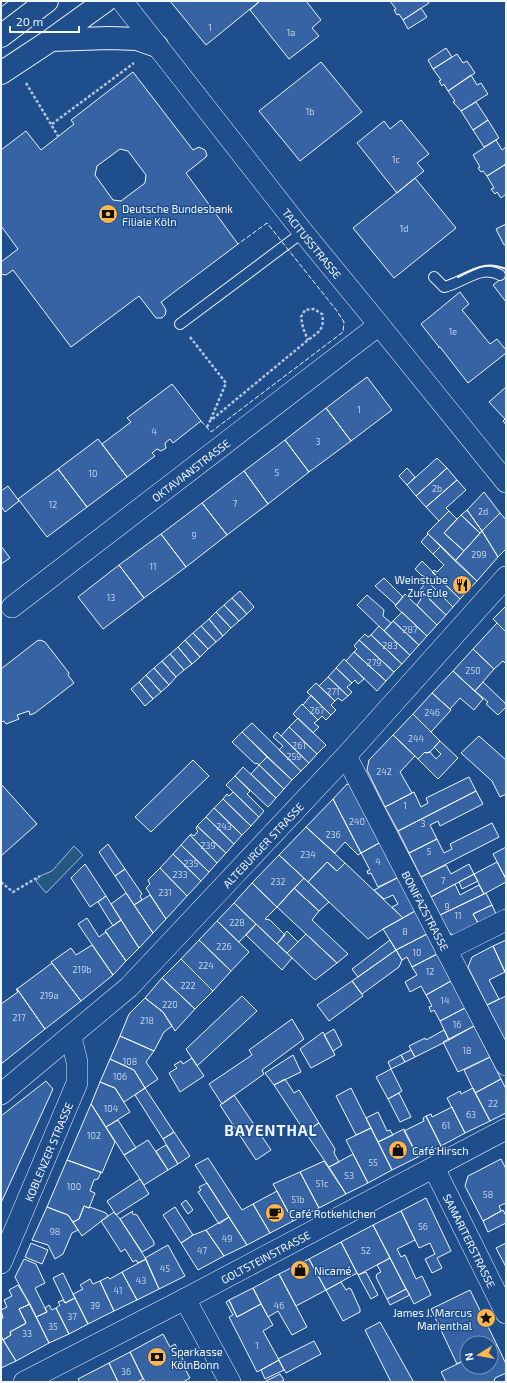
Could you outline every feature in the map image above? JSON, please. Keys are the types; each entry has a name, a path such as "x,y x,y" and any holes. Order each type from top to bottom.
{"main road":[{"path":"1,36 47,1"},
{"path":"8,69 105,1"},
{"path":"51,40 136,38 157,46"}],"street":[{"name":"TACITUSSTRASSE","path":"122,1 303,232 504,476"},
{"name":"OKTAVIANSTRASSE","path":"9,609 379,325"},
{"name":"ALTEBURGER STRASSE","path":"1,1094 129,987 346,756 506,577"},
{"name":"BONIFAZSTRASSE","path":"346,756 506,1065"},
{"path":"446,950 506,920"},
{"name":"KOBLENZER STRASSE","path":"1,1263 77,1083 77,1062 70,1037"},
{"name":"GOLTSTEINSTRASSE","path":"24,1382 185,1299 506,1129"},
{"name":"SAMARITERSTRASSE","path":"434,1168 506,1313"},
{"path":"185,1299 230,1382"}],"lane":[{"path":"180,324 303,232"},
{"path":"434,277 444,287 452,286 480,272 491,272 500,275"}],"path":[{"path":"52,124 157,46"},
{"path":"8,69 52,124 58,136"},
{"path":"210,421 308,340 320,330 324,322 322,314 314,309 305,310 301,317 303,328 308,340"},
{"path":"180,324 226,383 207,428"},
{"path":"1,882 13,892 40,876"}],"shaded area":[{"path":"74,846 83,855 46,893 36,881 40,876 52,871"}],"building":[{"path":"170,1 260,1 206,45"},
{"path":"260,1 306,1 321,20 312,28 319,36 289,59 250,10"},
{"path":"390,1 428,1 429,3 403,20 399,14 397,15 394,10 396,9"},
{"path":"421,8 427,17 408,29 403,20"},
{"path":"446,48 452,57 433,69 428,60"},
{"path":"457,54 463,63 467,61 475,73 448,91 444,84 442,86 439,81 441,80 433,69"},
{"path":"321,62 362,112 300,161 259,111"},
{"name":"Deutsche Bundesbank Filiale Köln","path":"133,72 193,150 199,147 205,150 207,155 206,157 186,173 238,244 161,302 166,311 162,318 156,318 139,296 71,347 13,270 6,275 1,274 1,262 18,249 1,226 1,150 26,131 41,150 74,124 71,120","holes":["120,149 128,151 146,175 145,183 121,201 113,200 95,175 97,166"]},
{"path":"471,75 477,85 481,83 488,94 461,111 453,102 455,101 448,91"},
{"path":"476,102 488,120 473,130 461,111"},
{"path":"401,120 429,154 417,163 424,171 397,193 357,143 384,121 390,129"},
{"path":"488,120 499,138 484,147 473,130"},
{"path":"496,140 502,150 506,147 506,164 487,176 478,168 480,167 473,155"},
{"path":"506,164 506,194 501,198 497,192 495,194 491,189 494,188 487,176"},
{"path":"415,178 456,228 394,278 353,228"},
{"path":"506,224 506,244 504,245 496,229"},
{"path":"506,275 506,302 493,285"},
{"path":"460,292 469,304 462,310 490,344 497,339 506,350 506,353 468,383 421,324"},
{"path":"367,377 392,410 351,441 326,408"},
{"path":"172,384 201,421 173,443 170,439 165,443 166,448 161,451 157,449 152,453 155,456 127,477 102,444 131,422 127,418"},
{"path":"506,387 506,425 503,421 505,419 489,402"},
{"path":"326,408 351,441 309,472 285,440"},
{"path":"98,439 127,477 87,507 58,469"},
{"path":"285,440 309,472 268,504 244,471"},
{"path":"437,458 447,468 416,496 407,485"},
{"path":"407,468 415,477 407,485 399,476"},
{"path":"447,468 457,480 426,507 416,496"},
{"path":"58,469 87,507 47,537 18,499"},
{"path":"244,471 268,504 227,535 202,503"},
{"path":"457,480 466,490 446,508 449,511 439,521 426,507"},
{"path":"8,486 19,501 5,512 1,506 1,491"},
{"path":"484,492 500,513 482,531 467,510"},
{"path":"202,503 227,535 186,567 161,534"},
{"path":"467,510 482,531 480,533 461,515"},
{"path":"449,511 457,519 444,533 464,551 455,561 427,533"},
{"path":"500,513 506,520 506,549 498,557 482,531"},
{"path":"461,515 480,533 464,551 444,533"},
{"path":"482,531 498,557 477,581 455,561"},
{"path":"161,534 186,567 144,598 119,565"},
{"path":"428,534 441,546 433,554 421,542"},
{"path":"1,546 10,558 1,564"},
{"path":"441,546 477,581 460,599 432,572 434,570 437,572 444,565 433,554"},
{"path":"422,561 460,599 453,607 427,581 429,579 421,575 415,569"},
{"path":"119,565 144,598 103,629 78,597"},
{"path":"384,578 403,597 396,605 375,586"},
{"path":"427,581 453,607 446,615 420,590"},
{"path":"240,591 254,607 247,614 232,598"},
{"path":"405,594 437,625 427,636 395,606"},
{"path":"424,594 446,615 437,625 417,605"},
{"path":"367,595 384,610 383,616 391,623 384,631 357,605"},
{"path":"232,598 247,614 239,621 224,605"},
{"path":"224,605 239,621 231,628 216,612"},
{"path":"506,606 506,632 493,619"},
{"path":"216,612 231,628 223,636 209,619"},
{"path":"402,612 427,636 419,645 393,621"},
{"path":"209,619 223,636 216,642 201,626"},
{"path":"393,621 419,645 410,655 384,631"},
{"path":"497,623 506,632 506,664 503,661 494,669 473,649"},
{"path":"201,626 216,642 208,649 193,633"},
{"path":"379,626 410,655 402,664 371,635"},
{"path":"193,633 208,649 200,657 185,640"},
{"path":"365,634 368,637 371,635 402,664 394,672 359,640"},
{"path":"40,640 45,642 69,673 68,675 74,683 35,713 30,715 29,711 17,715 19,719 6,724 4,721 1,722 1,669"},
{"path":"185,640 200,657 192,664 178,647"},
{"path":"359,640 394,672 386,681 354,652 357,649 354,646"},
{"path":"178,647 192,664 184,670 170,654"},
{"path":"473,649 494,669 475,691 453,671"},
{"path":"354,652 386,681 377,691 346,661"},
{"path":"170,654 184,670 176,677 162,661"},
{"path":"344,659 364,679 358,684 355,680 352,683 336,668"},
{"path":"162,661 176,677 169,685 154,668"},
{"path":"154,668 169,685 161,692 146,675"},
{"path":"336,668 352,683 347,687 352,692 348,696 328,677"},
{"path":"453,671 483,699 474,710 460,698 450,709 432,693"},
{"path":"146,675 161,692 153,699 139,682"},
{"path":"328,677 348,696 342,701 338,698 335,701 319,686"},
{"path":"139,682 153,699 145,706 131,689"},
{"path":"483,682 505,703 506,707 498,715 486,704 488,702 475,691"},
{"path":"316,683 335,701 331,705 336,710 331,715 307,692"},
{"path":"432,693 451,710 431,732 413,714"},
{"path":"311,695 331,715 326,720 322,716 318,720 303,705"},
{"path":"302,704 318,720 314,723 319,727 313,733 293,714"},
{"path":"413,714 440,741 430,752 425,752 418,759 393,735"},
{"path":"298,718 326,745 317,754 289,727"},
{"path":"252,723 301,771 292,780 242,732"},
{"path":"289,727 317,754 309,763 281,736"},
{"path":"242,732 267,757 259,765 254,763 232,742"},
{"path":"277,732 309,763 301,771 279,750 283,746 273,737"},
{"path":"393,735 415,756 400,772 412,793 385,807 367,770 369,760"},
{"path":"479,736 506,760 506,794 500,797 492,781 461,753"},
{"path":"440,741 458,758 438,779 418,759 425,752 430,752 436,759 441,754 434,747"},
{"path":"267,757 292,780 284,789 259,765"},
{"path":"193,760 209,776 151,832 135,817"},
{"path":"259,765 284,789 276,798 251,774"},
{"path":"243,767 276,798 268,807 235,776"},
{"path":"235,776 250,791 247,794 264,811 259,817 226,785"},
{"path":"469,777 476,791 398,831 385,807 414,792 421,807 428,803 426,798"},
{"path":"1,784 37,824 1,856"},
{"path":"347,784 352,785 381,842 361,853 333,799"},
{"path":"476,791 483,804 440,826 438,821 430,825 437,839 409,853 398,831"},
{"path":"233,792 259,817 251,826 223,799 227,794 229,796"},
{"path":"223,799 251,826 242,835 214,808"},
{"path":"333,799 361,853 358,855 345,842 335,853 306,827"},
{"path":"214,808 242,835 234,844 206,817"},
{"path":"206,817 234,844 226,853 197,826"},
{"path":"492,823 499,837 421,877 409,853 437,839 444,853 452,849 450,844"},
{"path":"197,826 226,853 217,863 190,835 191,834 194,836 198,831 196,829"},
{"path":"306,827 345,863 337,871 327,862 308,882 279,855"},
{"path":"190,835 217,863 209,872 181,845"},
{"path":"381,842 399,877 378,887 371,873 368,874 367,871 370,870 361,853"},
{"path":"108,844 125,869 115,876 99,852"},
{"path":"181,845 209,872 201,881 173,854"},
{"path":"506,847 506,879 493,854"},
{"path":"173,854 201,881 187,896 160,868"},
{"path":"279,855 304,878 277,907 252,883"},
{"path":"327,862 337,871 345,863 403,918 368,939 308,882"},
{"path":"497,862 506,879 506,882 484,894 474,874"},
{"path":"85,864 106,896 90,907 71,878"},
{"path":"469,864 474,874 431,897 421,877 446,865 451,874"},
{"path":"160,868 187,896 166,919 146,888 150,884 148,880"},
{"path":"125,869 142,894 140,896 142,900 134,905 115,876"},
{"path":"474,874 478,881 462,889 459,882"},
{"path":"399,877 415,911 403,918 392,907 398,904 393,895 384,899 374,890"},
{"path":"304,878 329,902 319,911 294,888"},
{"path":"252,883 277,907 265,919 270,920 285,935 277,944 234,903"},
{"path":"455,884 460,895 479,885 484,894 440,915 431,897"},
{"path":"294,888 319,911 312,920 348,954 337,963 277,907"},
{"path":"126,893 153,933 139,948 111,904"},
{"path":"486,893 492,905 473,914 478,923 454,935 449,933 440,915"},
{"path":"150,895 166,919 153,933 134,905"},
{"path":"106,896 121,920 113,926 98,902"},
{"path":"234,903 256,924 239,942 217,921"},
{"path":"492,905 496,914 478,923 473,914"},
{"path":"415,911 427,934 396,950 383,929"},
{"path":"87,918 99,937 106,932 126,961 113,975 78,924"},
{"path":"121,920 139,948 126,961 105,931"},
{"path":"217,921 249,952 231,971 199,940"},
{"path":"256,924 292,958 282,970 246,935"},
{"path":"287,931 298,942 287,953 277,944"},
{"path":"306,934 337,963 315,980 287,953"},
{"path":"427,934 437,954 412,967 407,957 402,960 396,950"},
{"path":"199,940 231,971 213,991 181,959"},
{"path":"390,940 396,950 358,977 352,969"},
{"path":"506,940 506,974 493,946"},
{"path":"92,945 113,975 81,1001 51,962 71,948 76,955"},
{"path":"493,946 505,972 489,980 499,999 487,1005 468,967 472,957"},
{"path":"396,950 402,960 399,967 362,994 352,981"},
{"path":"437,954 451,981 426,995 421,986 410,992 405,982 417,975 412,967"},
{"path":"181,959 213,991 195,1009 162,978"},
{"path":"52,963 81,1001 45,1029 17,989"},
{"path":"162,978 195,1009 175,1031 163,1012 145,998"},
{"path":"352,981 363,996 329,1021 317,1005"},
{"path":"451,981 465,1008 440,1021 434,1010 431,1012 429,1007 432,1006 426,995"},
{"path":"16,989 45,1029 1,1064 1,1004 18,992"},
{"path":"242,996 257,1011 197,1066 186,1049"},
{"path":"506,996 506,1039 505,1040 487,1005"},
{"path":"145,998 163,1012 172,1026 164,1032 154,1051 120,1036 129,1014"},
{"path":"465,1008 474,1026 449,1040 440,1021"},
{"path":"292,1019 304,1039 262,1070 264,1074 222,1104 209,1084 252,1055 249,1050"},
{"path":"474,1026 490,1057 458,1072 443,1042"},
{"path":"334,1029 342,1045 333,1051 324,1035"},
{"path":"444,1030 449,1040 415,1057 409,1046 425,1038 426,1040"},
{"path":"323,1032 335,1055 311,1068 300,1049"},
{"path":"120,1036 154,1051 146,1062 158,1079 145,1088 134,1070 110,1059"},
{"path":"411,1050 415,1057 405,1062 401,1055"},
{"path":"293,1055 301,1072 274,1085 265,1073"},
{"path":"401,1055 405,1062 391,1069 388,1062"},
{"path":"490,1057 501,1079 475,1093 464,1070"},
{"path":"192,1058 204,1076 180,1092 169,1073 177,1068 174,1065 181,1061 183,1064"},
{"path":"110,1059 134,1070 145,1088 124,1102 115,1088 100,1082"},
{"path":"391,1069 402,1091 388,1099 376,1077"},
{"path":"285,1079 294,1093 299,1090 319,1123 305,1132 274,1085"},
{"path":"501,1079 506,1089 506,1113 490,1121 475,1093"},
{"path":"46,1081 53,1089 1,1203 1,1116"},
{"path":"100,1082 115,1088 130,1112 106,1127 91,1104"},
{"path":"145,1088 174,1132 163,1139 135,1095"},
{"path":"351,1088 371,1128 356,1135 336,1096"},
{"path":"473,1088 490,1121 465,1133 447,1098 460,1091 461,1094"},
{"path":"399,1093 411,1117 400,1122 388,1099"},
{"path":"234,1095 271,1150 256,1160 220,1105"},
{"path":"91,1104 115,1142 102,1173 67,1160"},
{"path":"452,1107 465,1133 441,1146 426,1116 431,1114 432,1117"},
{"path":"378,1112 387,1131 390,1130 393,1135 378,1142 366,1118"},
{"path":"426,1116 441,1146 418,1157 404,1131 424,1121 423,1118"},
{"path":"118,1120 136,1148 124,1155 106,1127"},
{"path":"319,1123 335,1149 334,1153 339,1162 329,1167 305,1132"},
{"path":"371,1128 392,1170 368,1183 346,1140"},
{"name":"Café Hirsch","path":"404,1129 418,1157 392,1170 378,1142"},
{"path":"174,1132 190,1156 178,1164 163,1139"},
{"path":"148,1140 168,1170 144,1185 124,1155"},
{"path":"166,1145 178,1164 168,1170 156,1151"},
{"path":"353,1154 368,1183 346,1194 329,1167"},
{"path":"208,1158 242,1210 253,1204 270,1233 247,1245 195,1165"},
{"path":"501,1159 506,1169 506,1203 499,1206 501,1211 483,1221 465,1186 468,1176"},
{"path":"67,1160 101,1172 98,1179 94,1180 90,1191 95,1193 89,1208 84,1206 79,1219 73,1222 68,1215 47,1207"},
{"path":"324,1161 346,1194 319,1208 300,1172"},
{"path":"300,1172 319,1208 293,1221 273,1184"},
{"path":"140,1179 149,1194 116,1215 107,1201"},
{"path":"207,1183 229,1217 219,1224 198,1192 201,1190 199,1187"},
{"path":"277,1191 293,1221 270,1233 253,1204"},
{"path":"426,1198 451,1251 437,1258 442,1268 432,1273 425,1259 435,1254 430,1243 419,1248 401,1211"},
{"path":"186,1200 193,1210 188,1214 181,1204"},
{"path":"84,1206 106,1213 108,1216 82,1236 73,1222 79,1219"},
{"path":"47,1207 68,1215 78,1230 72,1233 63,1254 55,1259 48,1245 32,1240"},
{"path":"175,1207 193,1235 181,1243 163,1215"},
{"path":"503,1210 506,1216 506,1223 488,1232 483,1221"},
{"path":"133,1211 132,1213 137,1215 154,1242 154,1245 142,1252 120,1219"},
{"path":"401,1211 415,1240 397,1249 401,1257 405,1255 416,1279 422,1276 431,1295 414,1304 373,1225"},
{"path":"114,1212 146,1259 138,1263 136,1260 133,1262 125,1249 121,1252 101,1221"},
{"path":"229,1217 247,1245 224,1256 206,1230"},
{"path":"373,1225 390,1258 358,1275 341,1242"},
{"path":"206,1230 224,1256 198,1270 181,1243 193,1235"},
{"path":"341,1242 357,1273 326,1290 309,1259"},
{"path":"31,1243 48,1250 42,1264 25,1257"},
{"path":"506,1243 506,1267 496,1248"},
{"path":"168,1245 185,1276 159,1289 145,1258"},
{"path":"390,1258 406,1289 387,1299 376,1277 377,1274 381,1272 377,1265"},
{"path":"24,1259 36,1264 45,1283 35,1288 47,1312 36,1317 15,1277"},
{"path":"146,1259 159,1289 137,1300 122,1272"},
{"path":"309,1259 326,1290 296,1306 279,1274"},
{"path":"122,1272 137,1300 114,1311 100,1281 108,1277 110,1279"},
{"path":"366,1272 378,1295 371,1299 358,1275"},
{"path":"63,1273 75,1298 65,1303 53,1278"},
{"path":"279,1274 307,1327 292,1335 278,1311 268,1317 253,1288"},
{"path":"90,1279 93,1284 100,1281 114,1311 88,1324 73,1294 83,1289 80,1285"},
{"path":"341,1282 346,1290 349,1288 351,1289 360,1309 360,1312 343,1321 326,1290"},
{"path":"18,1285 30,1304 19,1309 26,1323 10,1332 11,1335 3,1340 1,1336 1,1319 3,1318 1,1310 7,1307 4,1300 12,1296 9,1290"},
{"path":"253,1288 261,1304 237,1317 229,1300"},
{"path":"406,1289 410,1295 390,1305 387,1299"},
{"path":"470,1290 492,1335 459,1335 459,1363 457,1364 431,1309"},
{"path":"75,1298 88,1324 69,1334 56,1308 60,1305 58,1302 63,1300 65,1303"},
{"path":"229,1300 237,1317 261,1304 273,1325 263,1331 279,1360 257,1372 229,1317 233,1315 226,1302"},
{"path":"30,1304 49,1343 16,1361 3,1340 11,1335 10,1332 26,1323 19,1309"},
{"path":"49,1305 52,1310 56,1308 69,1334 49,1343 36,1317 47,1312 45,1308"},
{"path":"380,1322 413,1381 391,1382 365,1330"},
{"name":"Sparkasse KölnBonn","path":"163,1334 170,1347 175,1344 184,1362 182,1363 190,1378 183,1382 145,1382 130,1352"},
{"path":"1,1336 16,1361 1,1368"},
{"path":"314,1341 321,1354 286,1373 278,1359"},
{"path":"499,1349 506,1364 506,1373 495,1378 494,1382 446,1382 441,1372 459,1363 459,1375 499,1375"},
{"path":"130,1352 143,1379 137,1382 118,1382 109,1363"},
{"path":"279,1360 284,1370 265,1379 261,1370"},
{"path":"109,1363 118,1382 80,1382 78,1379"},
{"path":"280,1374 284,1380 280,1382 264,1382"}],"tram line":[{"path":"1,7 9,1"}],"fence":[{"path":"201,421 211,432 343,332 344,322 337,311 267,223 238,244"}],"wall":[{"path":"458,277 481,267 493,266 506,269"}],"place":[{"name":"Deutsche Bundesbank Filiale Köln","path":"108,214"},
{"name":"Weinstube Zur Eule","path":"462,585"},
{"name":"Café Hirsch","path":"398,1150"},
{"name":"Café Rotkehlchen","path":"275,1213"},
{"name":"Nicamé","path":"300,1270"},
{"name":"James J. Marcus Marienthal","path":"486,1318"},
{"name":"Sparkasse KölnBonn","path":"157,1357"}],"district":[{"name":"BAYENTHAL","path":"271,1130"}]}
